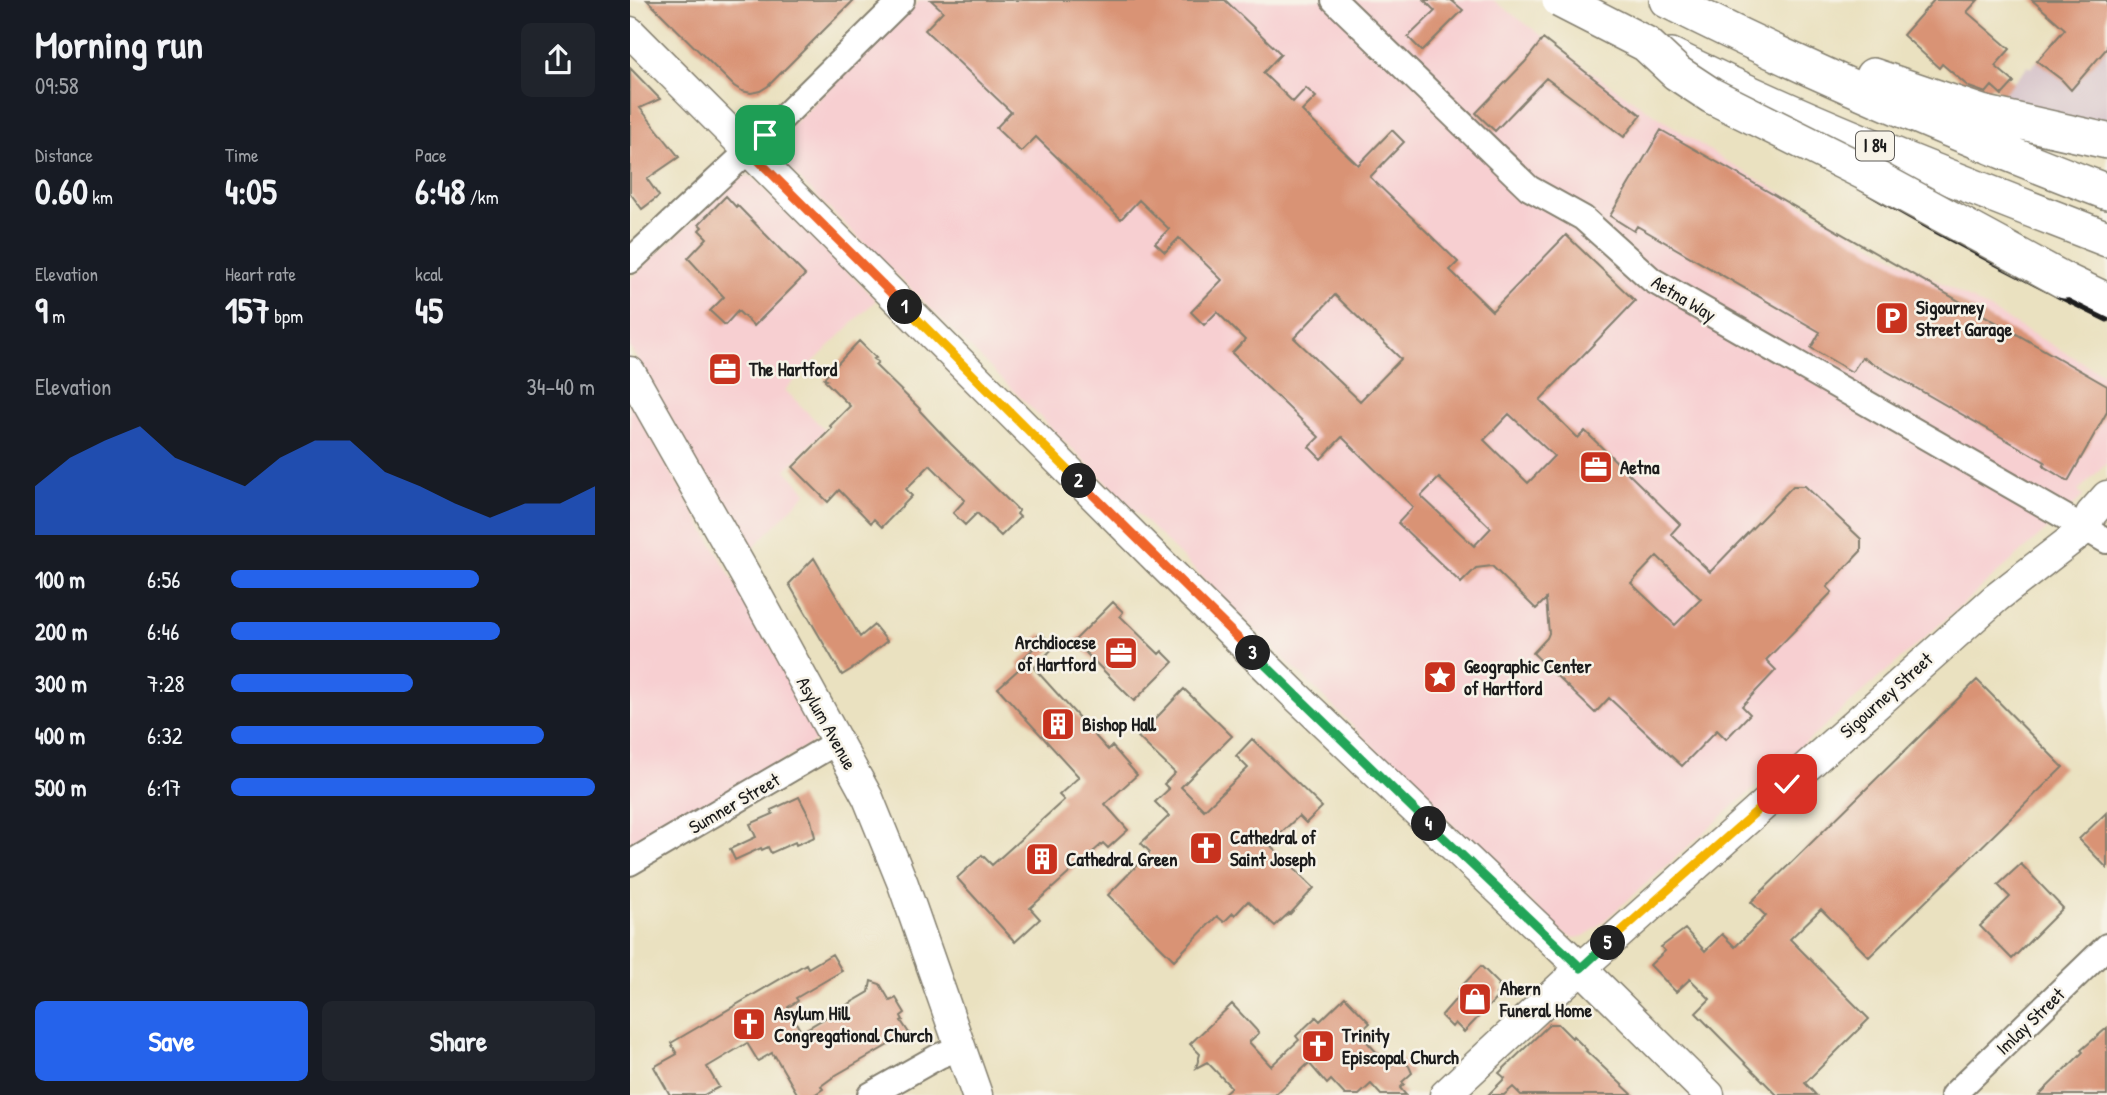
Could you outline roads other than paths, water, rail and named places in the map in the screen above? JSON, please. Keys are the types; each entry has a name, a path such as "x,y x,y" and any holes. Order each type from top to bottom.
{"highway":[{"name":"I 84","path":"1560,0 1728,83 1839,131 2107,239"},
{"name":"I 84","path":"1667,0 1797,63 1942,128 2107,192"},
{"path":"1646,44 1677,74 1712,96 1866,173 2107,301"},
{"path":"1797,63 1891,81 1982,113 2107,141"}],"main road":[{"path":"630,32 1286,686 1581,968 1709,1095"},
{"name":"Asylum Avenue","path":"630,372 868,798 903,884 977,1095"},
{"name":"Sigourney Street","path":"1445,1095 1581,968 1996,598 2100,532 2091,514 2107,496"}],"street":[{"path":"630,261 902,0"},
{"name":"Aetna Way","path":"1334,0 1529,188 1583,218 1652,280 2100,532"},
{"name":"Sumner Street","path":"630,863 838,742"},
{"name":"Imlay Street","path":"1953,1095 2107,946"},
{"path":"870,1095 939,1056 960,1048"}],"railway":[{"path":"1573,0 1701,89 1833,172 1968,249 2107,320"}],"place":[{"name":"Sigourney Street Garage","path":"1892,318"},
{"name":"The Hartford","path":"725,369"},
{"name":"Aetna","path":"1596,467"},
{"name":"Archdiocese of Hartford","path":"1121,653"},
{"name":"Geographic Center of Hartford","path":"1440,677"},
{"name":"Bishop Hall","path":"1058,724"},
{"name":"Cathedral of Saint Joseph","path":"1206,848"},
{"name":"Cathedral Green","path":"1042,859"},
{"name":"Ahern Funeral Home","path":"1475,999"},
{"name":"Asylum Hill Congregational Church","path":"749,1024"},
{"name":"Trinity Episcopal Church","path":"1318,1046"}]}
